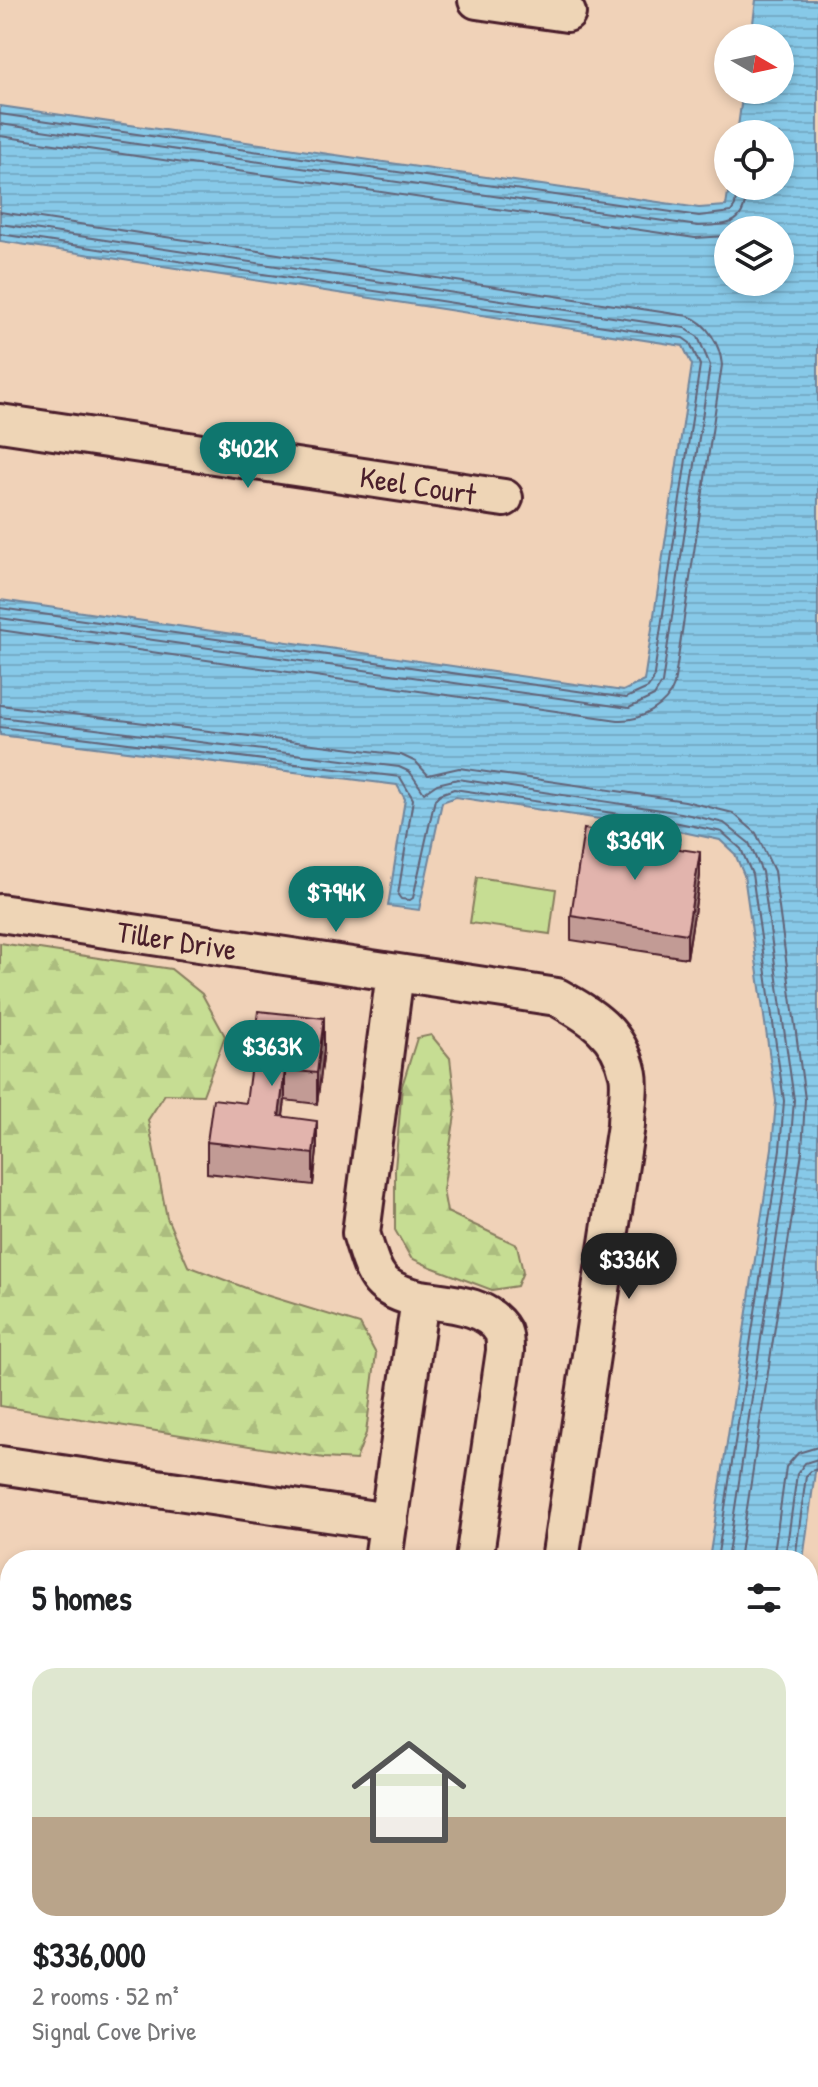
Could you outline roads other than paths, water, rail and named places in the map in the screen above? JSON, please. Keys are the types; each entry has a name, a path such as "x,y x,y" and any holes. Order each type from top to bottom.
{"street":[{"path":"477,0 567,13"},
{"name":"Keel Court","path":"0,423 504,498"},
{"name":"Tiller Drive","path":"0,913 557,997 599,1021 618,1049 628,1075 626,1125 562,1550"},
{"path":"395,973 361,1233 369,1261 382,1283 396,1294 467,1306 488,1316 504,1333 505,1351 475,1550"},
{"path":"385,1550 420,1299"},
{"path":"0,1465 389,1522"}],"water":[{"path":"756,0 818,0 818,1450 804,1550 711,1550 772,1148 776,1101 744,875 735,854 720,840 678,831 456,797 442,802 419,910 388,906 405,799 397,785 0,735 0,600 623,691 644,681 692,365 683,346 0,241 0,106 699,208 726,206 727,200 794,200 794,120 739,120 741,104 794,104 794,24 753,24"}]}
